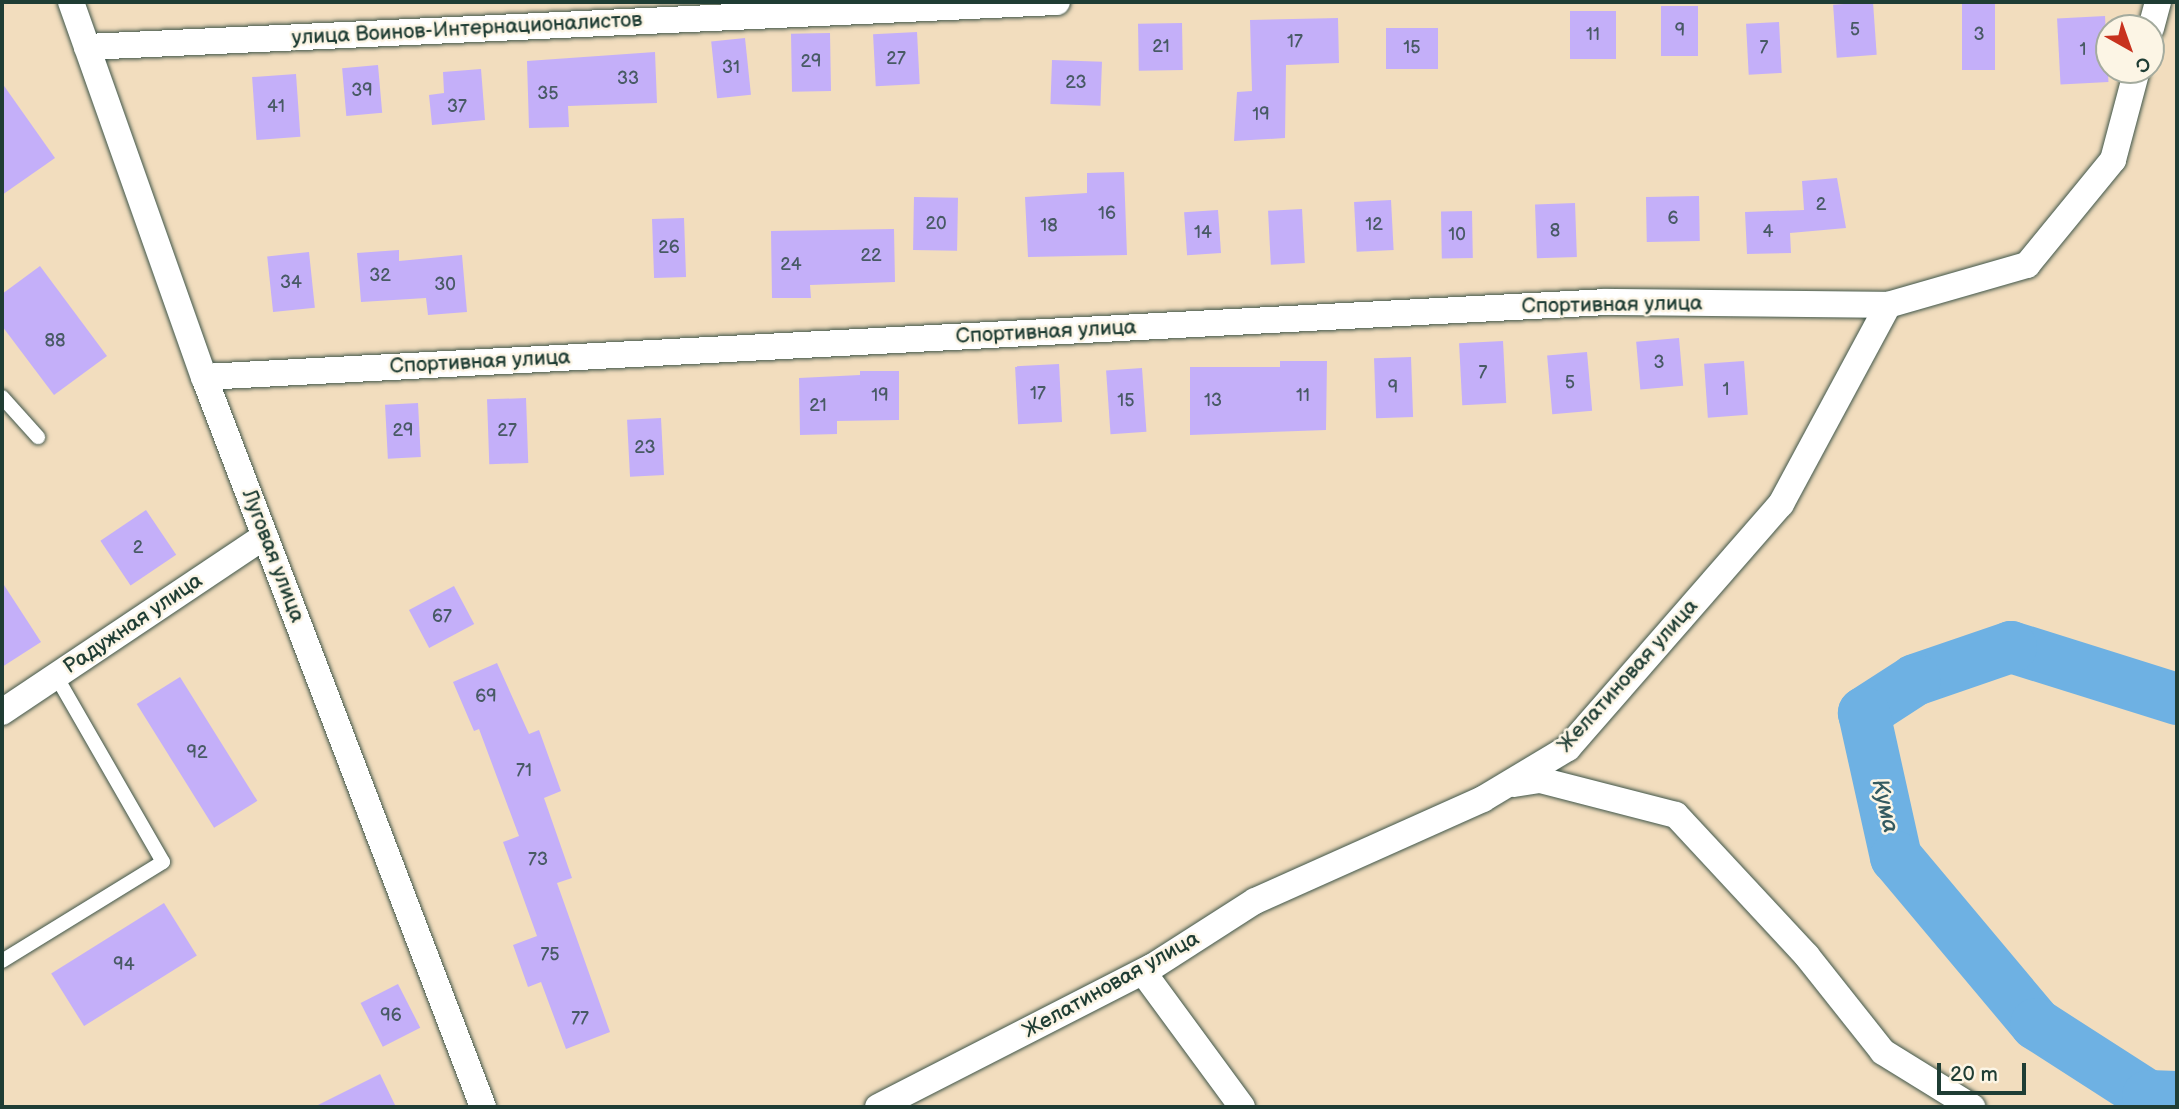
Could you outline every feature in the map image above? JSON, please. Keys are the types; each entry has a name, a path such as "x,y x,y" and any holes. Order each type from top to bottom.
{"street":[{"name":"Луговая улица","path":"71,2 204,377 483,1107"},
{"name":"улица Воинов-Интернационалистов","path":"87,47 1057,2"},
{"path":"1888,305 2027,265 2113,160 2133,84"},
{"name":"Спортивная улица","path":"204,377 1606,302 1888,305"},
{"name":"Желатиновая улица","path":"878,1107 1143,972 1255,901 1322,874 1506,785 1568,748 1781,504 1888,305"},
{"name":"Радужная улица","path":"2,712 265,536"},
{"path":"1506,785 1540,780 1676,815 1807,956 1883,1052 1972,1107"},
{"path":"1143,972 1242,1107"}],"lane":[{"path":"2,397 38,437"},
{"path":"2,961 163,862 56,676"}],"building":[{"path":"1873,2 1877,55 1837,58 1833,5"},
{"path":"1962,2 1995,2 1995,70 1962,70"},
{"path":"1661,6 1698,6 1698,56 1661,56"},
{"path":"1570,11 1616,11 1616,59 1570,59"},
{"path":"2095,17 2095,83 2061,84 2057,19"},
{"path":"1338,18 1339,63 1286,65 1285,138 1234,141 1237,92 1252,91 1250,20"},
{"path":"1779,22 1782,73 1749,75 1746,24"},
{"path":"1182,23 1183,70 1139,71 1138,24"},
{"path":"1386,28 1438,28 1438,69 1386,69"},
{"path":"917,32 920,84 876,86 873,34"},
{"path":"830,33 831,91 792,92 791,34"},
{"path":"745,38 751,95 717,98 711,42"},
{"path":"655,52 657,103 568,106 569,127 529,128 527,61"},
{"path":"1052,60 1102,62 1100,106 1050,104"},
{"path":"378,65 382,113 346,116 342,68"},
{"path":"481,69 485,120 432,125 429,95 444,93 443,72"},
{"path":"296,74 300,137 257,140 252,77"},
{"path":"2,83 55,158 2,195"},
{"path":"1124,172 1127,255 1028,257 1025,197 1087,193 1087,173"},
{"path":"1837,178 1846,228 1790,233 1791,253 1747,254 1745,212 1804,210 1802,181"},
{"path":"1699,196 1700,241 1647,242 1646,197"},
{"path":"914,197 958,198 957,251 913,250"},
{"path":"1391,200 1394,250 1357,252 1354,202"},
{"path":"1575,203 1577,257 1537,258 1535,204"},
{"path":"1302,209 1305,263 1271,265 1268,211"},
{"path":"1218,210 1221,253 1187,255 1184,212"},
{"path":"1472,211 1473,258 1442,259 1441,212"},
{"path":"684,218 686,277 654,278 652,219"},
{"path":"894,229 895,282 810,285 811,298 772,298 771,231"},
{"path":"399,250 399,261 462,255 467,312 428,315 426,298 361,302 357,253"},
{"path":"309,252 315,308 273,312 267,256"},
{"path":"40,266 107,356 54,395 2,326 2,294"},
{"path":"1679,338 1683,386 1640,390 1636,342"},
{"path":"1503,341 1506,403 1462,405 1459,343"},
{"path":"1587,352 1592,411 1552,414 1547,355"},
{"path":"1411,357 1413,417 1376,418 1374,358"},
{"path":"1280,361 1327,361 1326,430 1190,435 1190,367 1280,367"},
{"path":"1744,361 1748,415 1708,418 1704,364"},
{"path":"1059,364 1062,422 1018,424 1015,366"},
{"path":"1142,368 1146,432 1111,434 1106,371"},
{"path":"860,371 899,371 899,420 837,421 837,434 800,435 799,378 860,375"},
{"path":"526,398 528,463 489,464 487,399"},
{"path":"418,403 421,457 388,459 385,405"},
{"path":"661,418 664,475 630,477 627,420"},
{"path":"146,510 176,555 131,586 100,541"},
{"path":"2,582 41,642 2,667"},
{"path":"454,586 474,624 429,648 409,610"},
{"path":"497,663 529,734 539,730 561,791 544,798 572,878 557,883 610,1032 566,1049 541,982 528,987 513,945 537,936 503,842 519,836 479,729 474,731 453,682"},
{"path":"180,677 257,801 214,828 137,704"},
{"path":"164,903 197,956 84,1026 51,973"},
{"path":"398,984 420,1028 383,1047 361,1003"},
{"path":"380,1074 396,1107 314,1107"}],"waterway":[{"name":"Кума","path":"2177,699 2011,647 1915,680 1864,713 1896,857 2036,1024 2148,1096 2177,1097"}]}
